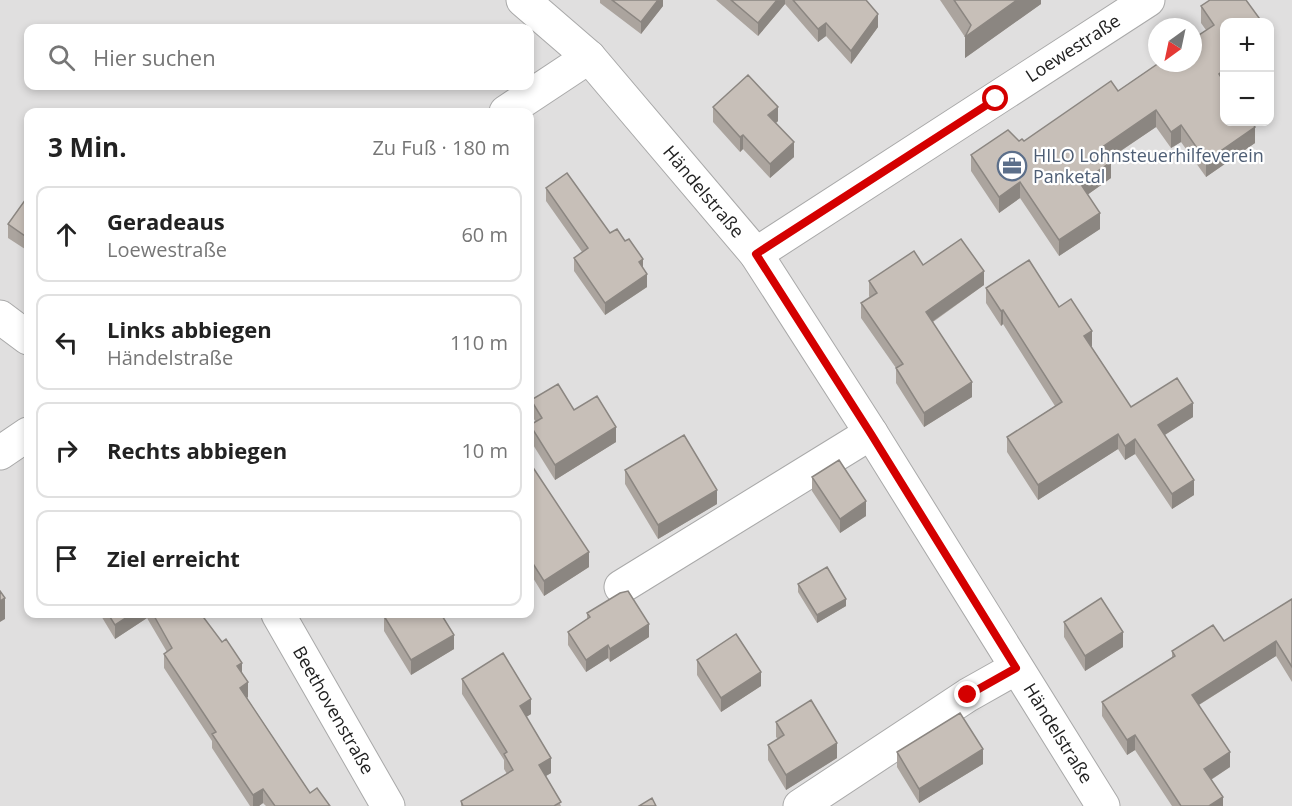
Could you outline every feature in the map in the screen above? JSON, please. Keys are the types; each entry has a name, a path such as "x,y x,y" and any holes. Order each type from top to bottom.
{"street":[{"name":"Händelstraße","path":"523,0 588,57 756,254 1103,806"},
{"name":"Loewestraße","path":"756,254 1148,0"},
{"path":"512,108 588,57"},
{"path":"0,317 24,335"},
{"path":"621,587 871,434"},
{"path":"0,453 24,437"},
{"name":"Beethovenstraße","path":"280,618 388,806"},
{"path":"800,806 968,695 1016,668"}],"shaded area":[{"path":"0,0 1292,0 1292,806 0,806"}],"building":[{"path":"612,0 658,0 641,22"},
{"path":"731,0 777,0 758,23"},
{"path":"793,0 866,0 878,14 851,51 826,23 818,29"},
{"path":"954,0 1017,0 965,37 971,25"},
{"path":"1210,0 1246,0 1259,18 1220,18 1220,126 1255,127 1206,161 1181,125 1171,132 1156,110 1101,148 1111,162 1080,183 1100,213 1059,240 1020,182 999,197 971,155 1008,130 1019,141 1022,139 1024,141 1111,81 1118,91 1148,71 1202,72 1202,33 1214,25 1201,6"},
{"path":"748,75 778,107 768,115 794,142 770,164 743,135 740,137 713,107"},
{"path":"567,173 610,233 617,229 625,241 629,239 643,259 639,262 647,274 605,303 574,258 588,248 546,188"},
{"path":"24,202 24,235 8,224"},
{"path":"961,239 984,271 926,312 972,382 924,413 896,368 903,364 861,303 877,293 869,281 914,251 923,265"},
{"path":"1029,260 1059,307 1071,299 1092,331 1084,336 1131,407 1177,378 1193,403 1158,425 1194,480 1172,494 1135,439 1125,446 1118,434 1038,485 1007,437 1062,402 1003,310 1001,311 986,288"},
{"path":"558,384 574,410 597,396 616,427 555,465 534,431 534,423 542,418 534,405 534,398"},
{"path":"684,435 717,490 658,525 625,470"},
{"path":"839,460 866,501 840,519 812,477"},
{"path":"534,469 589,552 544,581 534,565"},
{"path":"827,567 846,599 817,615 798,584"},
{"path":"0,591 5,598 0,601"},
{"path":"628,591 649,624 610,649 608,645 586,660 568,632 590,617 587,613 620,593"},
{"path":"1101,598 1123,632 1085,656 1064,622"},
{"path":"1292,599 1292,667 1276,641 1192,695 1230,752 1204,769 1223,797 1209,806 1181,806 1135,735 1127,740 1102,702 1175,656 1172,651 1213,625 1224,641"},
{"path":"111,618 126,618 115,625"},
{"path":"155,618 204,618 222,642 226,639 242,663 237,666 248,682 240,688 310,793 317,788 330,806 275,806 263,789 253,795 212,734 216,732 164,654 172,648"},
{"path":"385,618 443,618 454,635 411,660"},
{"path":"736,634 761,672 721,698 697,660"},
{"path":"503,653 531,699 520,706 551,758 539,765 561,802 554,806 463,806 461,801 513,770 504,754 507,752 462,679"},
{"path":"811,700 837,743 786,775 768,745 784,735 776,722"},
{"path":"960,713 983,749 919,789 897,752"},
{"path":"652,798 656,806 639,806"}],"place":[{"name":"HILO Lohnsteuerhilfeverein Panketal","path":"1012,166"}],"route":[{"path":"968,695 1016,668 756,254 996,99"}]}
